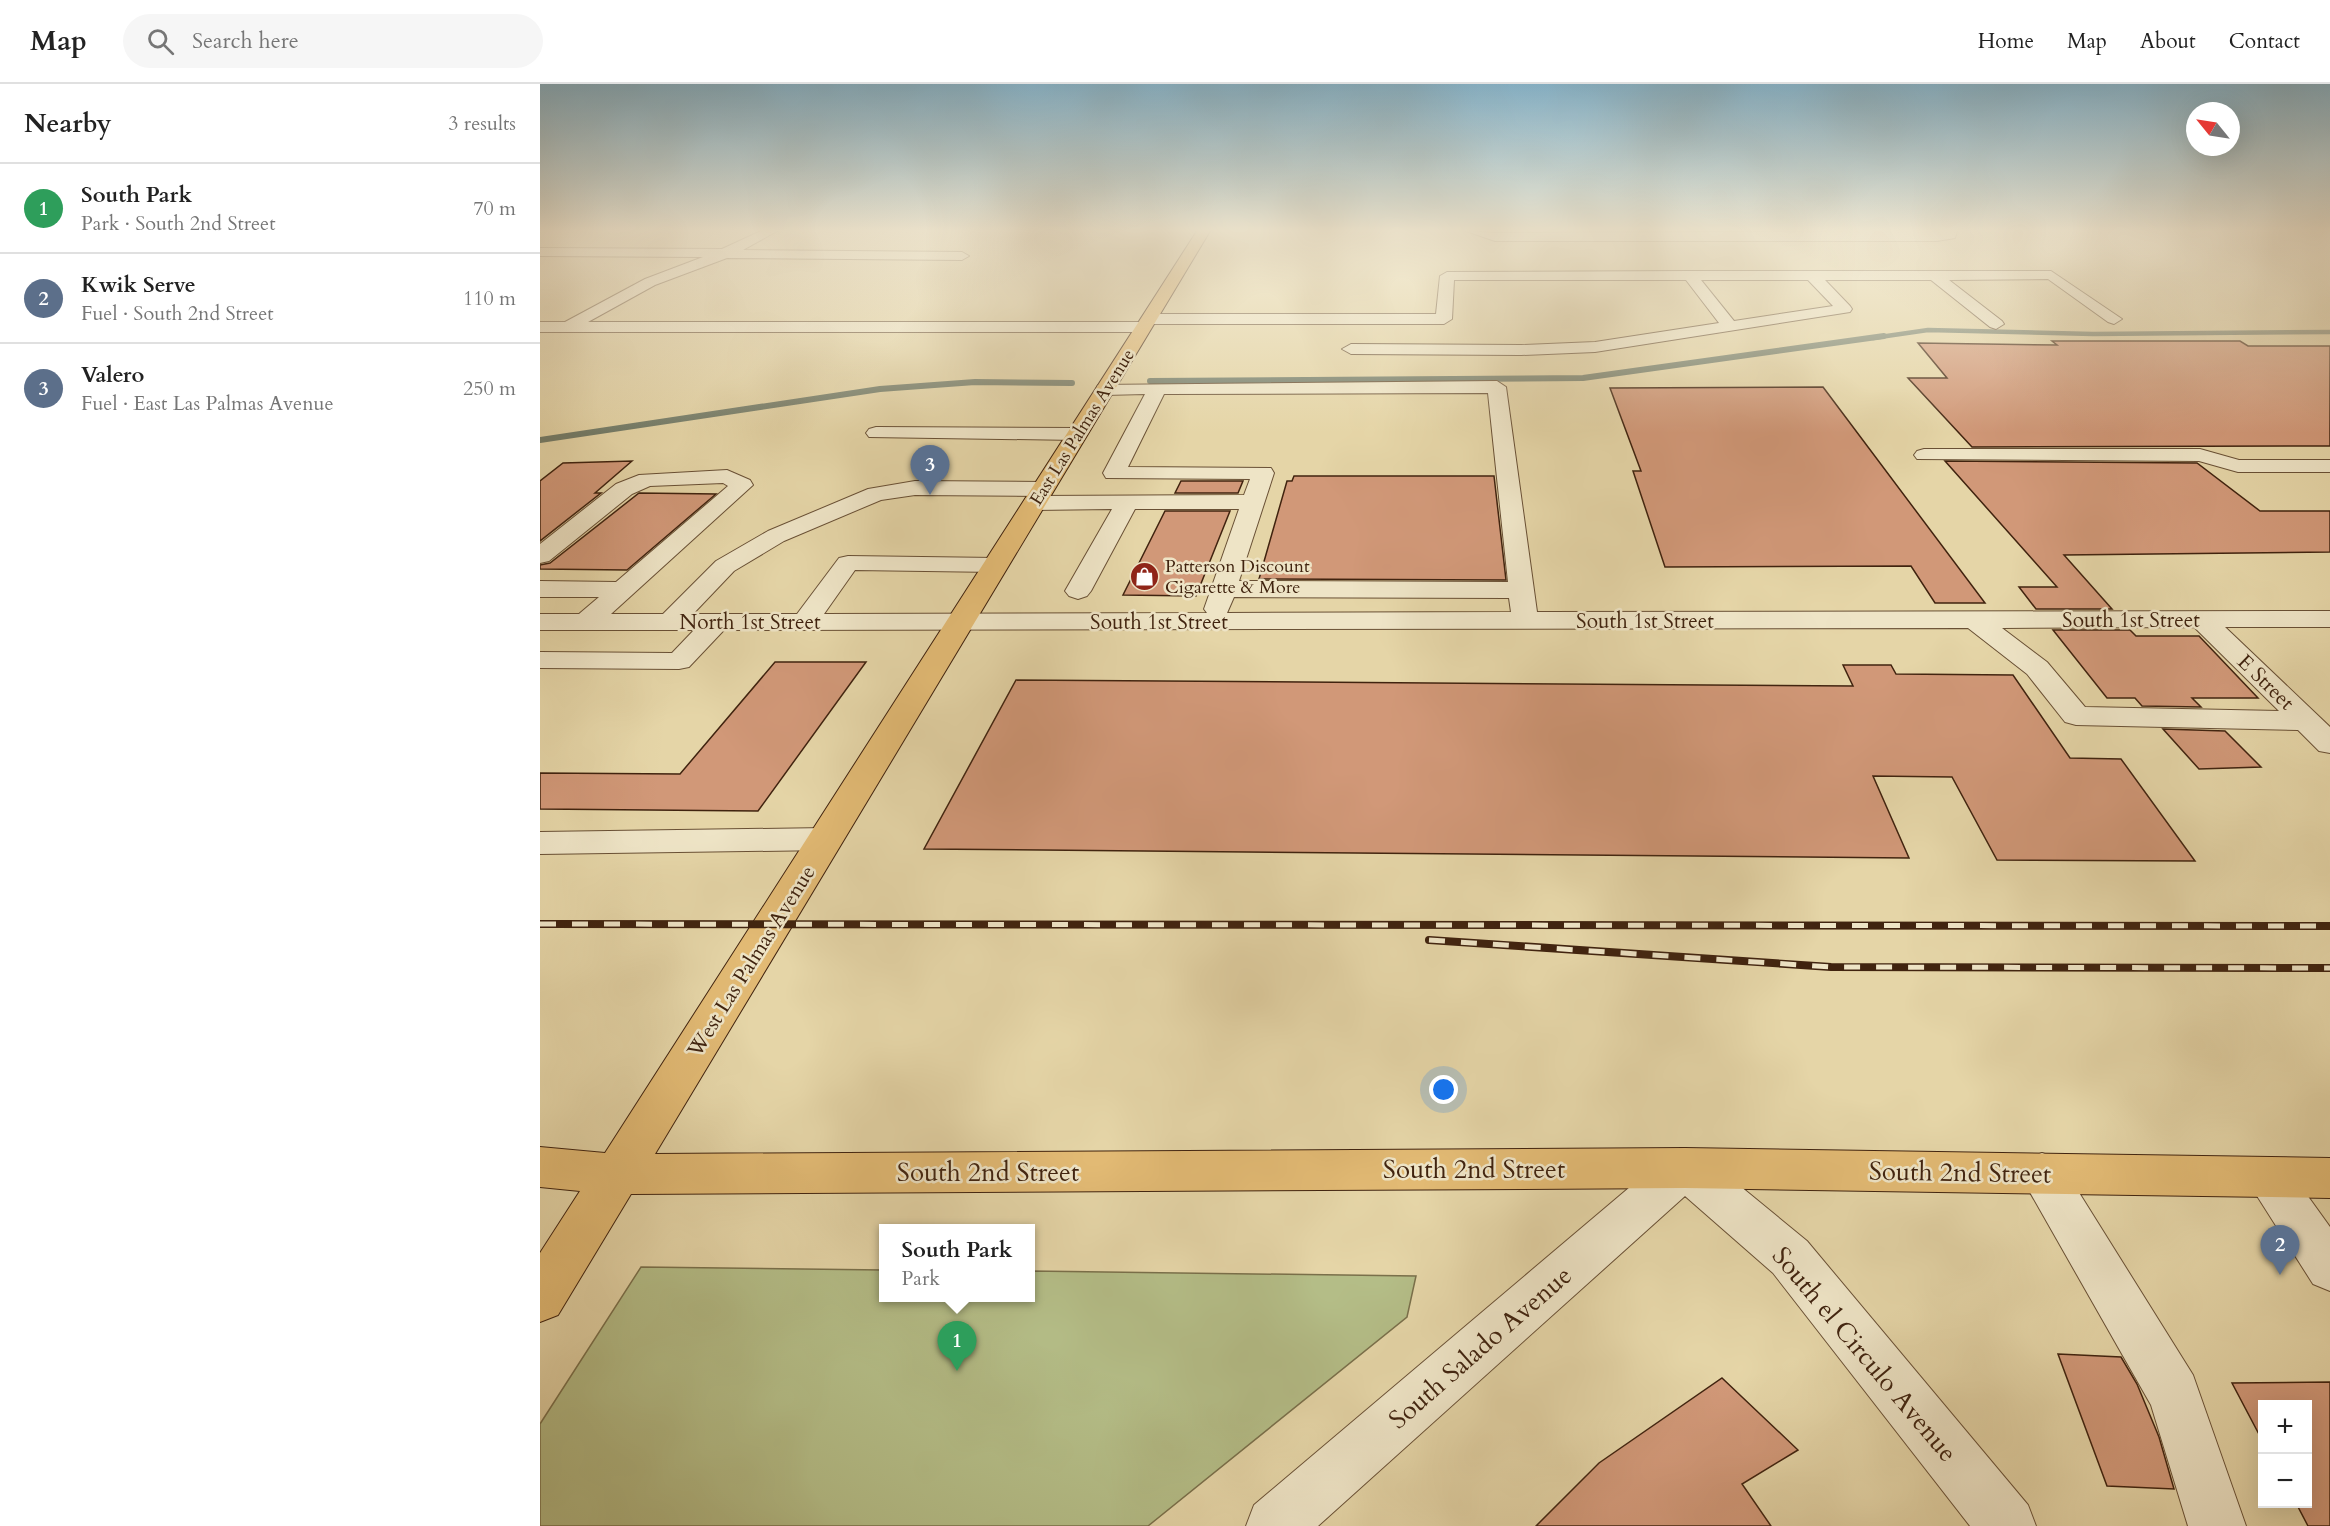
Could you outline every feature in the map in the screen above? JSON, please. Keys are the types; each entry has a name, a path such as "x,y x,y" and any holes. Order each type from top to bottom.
{"main road":[{"name":"East Las Palmas Avenue","path":"960,622 1162,298"},
{"name":"West Las Palmas Avenue","path":"540,1298 960,622"},
{"name":"South 2nd Street","path":"540,1167 619,1174 1685,1168 2330,1178"}],"street":[{"path":"540,337 618,298"},
{"path":"540,327 1361,315 1444,316 1445,298"},
{"path":"1708,298 1729,326"},
{"path":"1361,315 1350,355 1571,348 1844,309 1834,298"},
{"path":"1963,298 1996,324"},
{"path":"2084,298 2114,319"},
{"path":"1105,388 1497,387 1525,621"},
{"path":"1158,388 1114,473 1263,473 1213,622"},
{"path":"876,433 1077,434"},
{"path":"1924,455 2200,455 2238,466 2330,466"},
{"path":"540,556 624,489 647,480 727,476 742,485 586,622"},
{"path":"670,622 725,566 776,536 876,494 915,488 1127,502 1253,502"},
{"path":"1078,591 1127,502"},
{"path":"804,622 848,563 996,565"},
{"path":"1224,589 1520,590"},
{"path":"540,590 623,590"},
{"name":"South 1st Street","path":"960,622 2330,619"},
{"path":"1976,620 2037,668 2076,716 2306,721"},
{"name":"E Street","path":"2201,620 2330,744"},
{"name":"North 1st Street","path":"540,622 960,622"},
{"path":"540,660 680,661 717,622"},
{"path":"540,843 826,839"},
{"name":"South Salado Avenue","path":"1275,1526 1685,1168"},
{"name":"South el Circulo Avenue","path":"1685,1168 1790,1257 2007,1526"},
{"path":"2042,1173 2174,1394 2217,1526"},
{"path":"2268,1177 2330,1268"}],"green space":[{"path":"641,1267 879,1270 879,1302 1035,1302 1035,1271 1416,1276 1407,1317 1148,1526 540,1526 540,1424"}],"building":[{"path":"2052,341 2240,341 2248,346 2330,346 2330,446 1972,447 1908,378 1947,378 1918,343 2057,345"},
{"path":"1823,387 1985,603 1935,603 1911,566 1665,567 1633,471 1641,471 1610,388"},
{"path":"632,461 595,493 601,493 540,541 540,481 563,463"},
{"path":"1945,461 2197,463 2260,511 2330,511 2330,552 2064,555 2112,609 2036,609 2019,587 2057,587"},
{"path":"1294,476 1494,476 1506,580 1259,579 1287,481 1292,481"},
{"path":"1181,481 1243,481 1238,493 1175,493"},
{"path":"639,493 716,494 627,570 540,569 540,565 550,563"},
{"path":"1165,511 1230,511 1196,596 1123,595"},
{"path":"2053,630 2130,630 2136,636 2199,636 2258,698 2192,698 2201,707 2142,706 2135,698 2107,698"},
{"path":"775,662 866,662 758,811 540,809 540,773 680,774"},
{"path":"1843,665 1891,665 1896,674 2013,675 2070,758 2121,759 2195,861 1997,860 1952,777 1873,776 1909,858 924,849 1016,680 1853,686"},
{"path":"2163,729 2225,731 2261,767 2199,769"},
{"path":"2058,1354 2121,1357 2137,1384 2159,1437 2174,1489 2107,1486"},
{"path":"1722,1378 1798,1450 1742,1484 1771,1526 1536,1526 1599,1463"},
{"path":"2330,1382 2330,1526 2308,1526 2299,1508 2312,1508 2312,1400 2258,1400 2258,1432 2232,1383"}],"waterway":[{"path":"1873,338 1928,330 2093,334 2330,332"},
{"path":"1150,381 1583,378 1884,336"},
{"path":"540,440 880,389 975,382 1072,383"}],"railway":[{"path":"540,924 2330,926"},
{"path":"1429,940 1831,967 2330,968"}],"place":[{"name":"Valero","path":"930,495"},
{"name":"Patterson Discount Cigarette & More","path":"1144,576"},
{"name":"Kwik Serve","path":"2280,1275"},
{"name":"South Park","path":"957,1371"}]}
